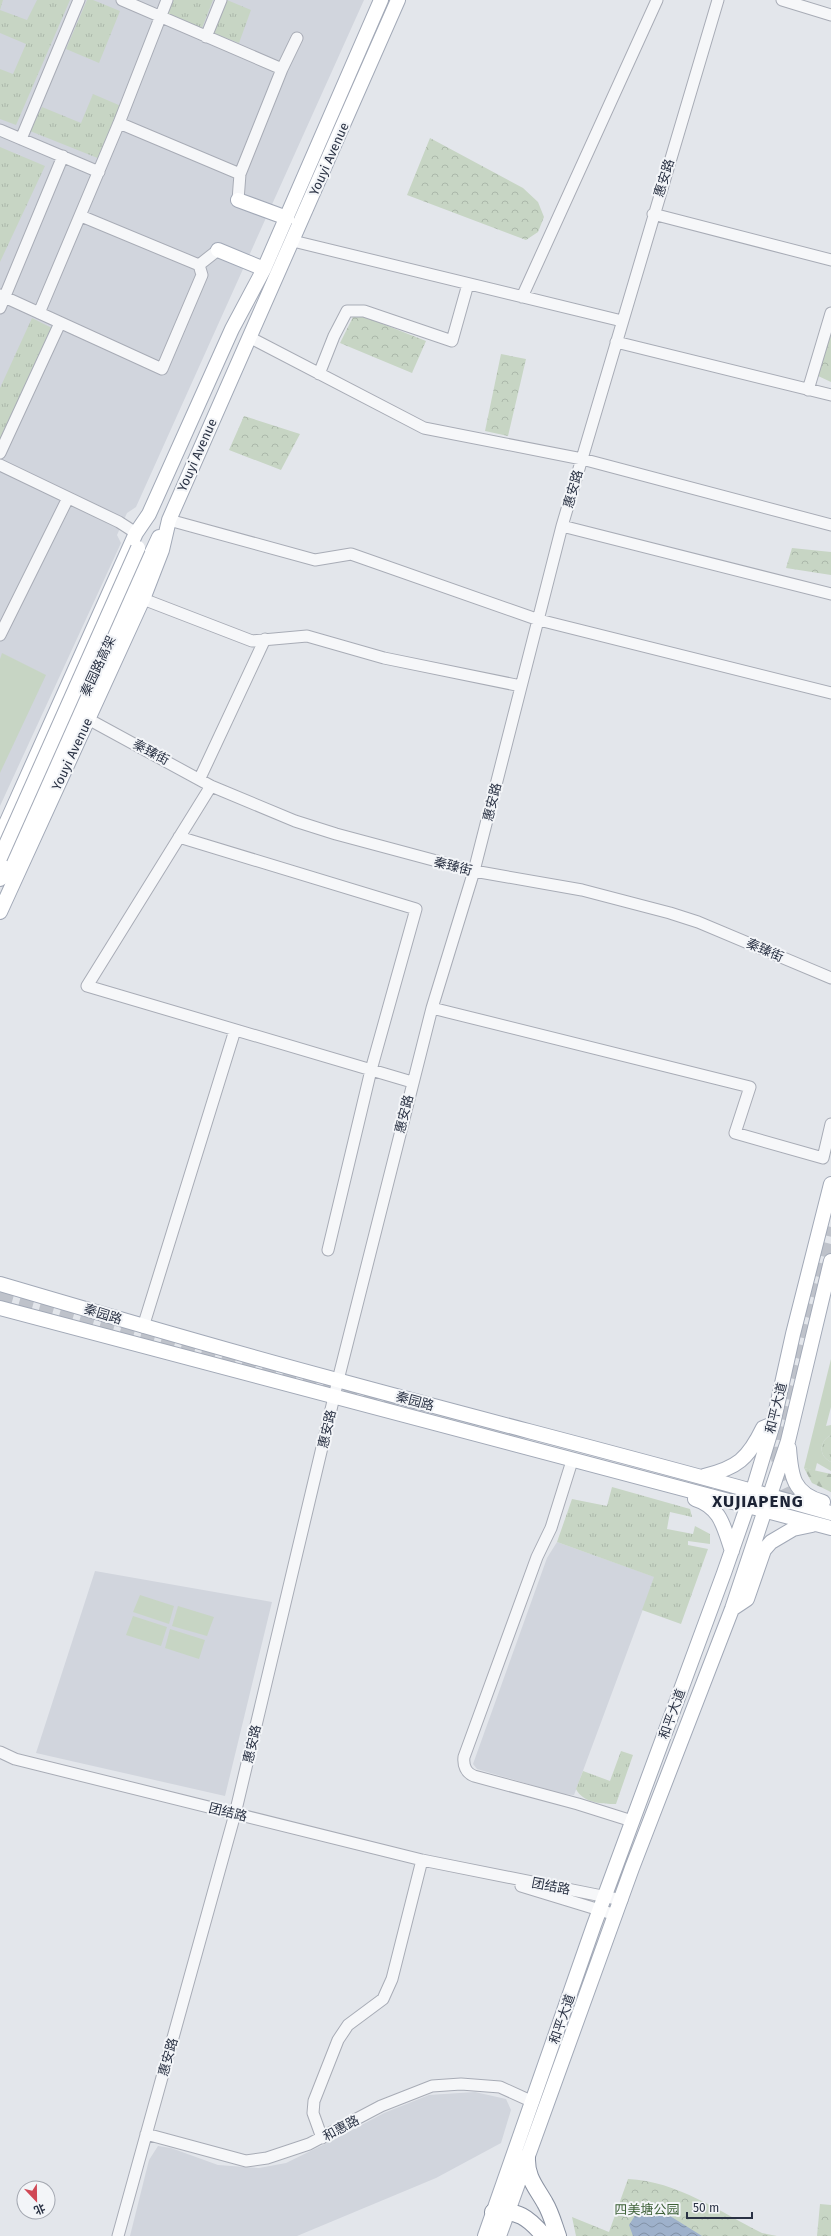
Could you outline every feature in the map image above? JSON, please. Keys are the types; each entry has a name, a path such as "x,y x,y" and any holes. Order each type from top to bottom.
{"highway":[{"path":"527,2157 526,2164 531,2181 545,2203 558,2236"},
{"path":"501,2212 520,2214 544,2236"}],"main road":[{"name":"Youyi Avenue","path":"0,837 136,532 149,514 232,329 264,269 382,0"},
{"name":"Youyi Avenue","path":"0,912 4,881 88,719 143,599 162,550 169,520 398,0"},
{"path":"238,200 287,218"},
{"path":"218,250 264,269"},
{"name":"秦园路高架","path":"4,881 144,550 149,514"},
{"name":"秦园路高架","path":"0,858 144,550 169,520"},
{"name":"和平大道","path":"499,2236 501,2212 533,2102 605,1896 753,1490 773,1424 793,1334 831,1184"},
{"name":"和平大道","path":"485,2236 501,2212 527,2157 616,1915 732,1609 771,1496 788,1441 827,1290 831,1262"},
{"name":"秦园路","path":"0,1284 143,1327 753,1490 831,1513"},
{"name":"秦园路","path":"0,1308 572,1461 831,1528"},
{"path":"701,1476 727,1470 741,1461 751,1450 763,1428 773,1424"},
{"path":"788,1441 790,1470 797,1486 808,1498 831,1504"},
{"path":"667,1486 672,1492 702,1501 712,1507 720,1519 732,1551"},
{"path":"732,1609 747,1599 764,1550 770,1542 793,1529 817,1525"}],"street":[{"path":"21,139 79,0"},
{"path":"122,0 282,69"},
{"path":"39,313 99,172 167,0"},
{"path":"206,37 221,0"},
{"path":"522,297 658,0"},
{"name":"惠安路","path":"118,2236 235,1814 338,1380 412,1082 432,1008 474,871 521,686 540,620 562,526 653,214 718,0"},
{"path":"782,0 831,15"},
{"path":"238,200 240,174 282,69 297,38"},
{"path":"119,123 240,174"},
{"path":"0,130 99,172"},
{"path":"0,308 2,296 62,156"},
{"path":"653,214 831,260"},
{"path":"81,216 200,266"},
{"path":"293,241 622,321"},
{"path":"200,266 218,250"},
{"path":"2,296 162,369 202,275 200,266"},
{"path":"319,374 334,336 347,311 364,311 452,341 468,284"},
{"path":"808,390 831,313"},
{"path":"0,453 60,323"},
{"path":"249,337 424,428 582,459 831,524"},
{"path":"616,342 831,395"},
{"path":"0,466 136,532"},
{"path":"0,635 68,498"},
{"path":"169,520 315,560 351,554 540,620 831,694"},
{"path":"562,526 831,594"},
{"path":"143,599 252,641 307,636 384,658 521,686"},
{"path":"200,778 265,639"},
{"name":"秦臻街","path":"88,719 200,778 211,786 270,812 314,828 474,871 582,890 670,913 698,922 831,978"},
{"path":"211,786 87,986 412,1082"},
{"path":"179,837 416,909 371,1070 328,1250"},
{"path":"432,1008 750,1087 735,1133 823,1158 831,1124"},
{"path":"143,1327 235,1030"},
{"path":"572,1461 551,1528 537,1557 464,1757 464,1765 467,1771 474,1776 578,1804 632,1821"},
{"name":"团结路","path":"0,1752 15,1759 422,1860 622,1900"},
{"path":"322,2138 313,2113 314,2101 338,2040 348,2025 382,1999 394,1971 422,1860"},
{"name":"团结路","path":"457,1867 616,1915"},
{"name":"和惠路","path":"146,2134 246,2161 267,2158 309,2144 387,2103 432,2086 461,2084 500,2088 533,2102"}],"shaded area":[{"path":"0,0 364,0 136,507 127,513 117,535 121,543 0,806"},
{"path":"557,1542 655,1577 574,1795 562,1794 477,1769 473,1764 547,1558"},
{"path":"95,1571 272,1602 225,1796 36,1753"},
{"path":"475,2092 506,2099 511,2110 501,2143 436,2178 297,2236 130,2236 149,2160 158,2146 171,2148 218,2165 259,2168 286,2163 384,2113 429,2095"}],"green space":[{"path":"0,0 3,0 0,10"},
{"path":"37,0 70,0 16,125 0,119 0,69 13,74 26,44 0,33 0,10 27,20"},
{"path":"87,0 93,0 120,11 99,63 66,49"},
{"path":"173,0 213,0 202,28 167,15"},
{"path":"227,0 251,10 239,43 213,33"},
{"path":"93,94 121,106 100,159 30,131 42,107 81,123"},
{"path":"430,138 523,188 538,202 544,217 538,232 526,240 407,195"},
{"path":"0,147 45,166 0,262"},
{"path":"355,313 426,341 412,373 340,343"},
{"path":"32,318 52,328 0,441 0,388"},
{"path":"831,325 831,382 816,375"},
{"path":"501,354 526,359 508,436 485,431"},
{"path":"244,416 300,434 281,470 229,450"},
{"path":"792,548 831,552 831,575 786,568"},
{"path":"2,653 46,675 0,773 0,659"},
{"path":"831,1359 831,1407 826,1426 831,1425 831,1435 824,1441 822,1445 822,1452 831,1462 831,1471 817,1463 815,1471 804,1468"},
{"path":"831,1435 831,1462 824,1456 822,1452 822,1445"},
{"path":"804,1468 831,1474 831,1492 812,1483"},
{"path":"612,1487 690,1509 692,1517 670,1512 667,1529 693,1534 695,1526 710,1534 710,1544 688,1541 688,1545 708,1549 681,1624 642,1610 654,1577 557,1542 572,1499 607,1506"},
{"path":"140,1595 174,1606 169,1624 133,1612"},
{"path":"178,1606 214,1617 207,1636 172,1626"},
{"path":"133,1616 167,1627 161,1646 126,1635"},
{"path":"170,1629 205,1640 199,1659 165,1648"},
{"path":"621,1751 633,1755 616,1804 593,1802 579,1794 576,1789 583,1771 610,1781"},
{"name":"四美塘公园","path":"628,2179 664,2185 681,2191 762,2233 777,2236 576,2236 572,2217 609,2232"},
{"path":"820,2204 831,2205 831,2236 817,2236"}],"water":[{"path":"651,2213 670,2216 702,2236 633,2236 629,2225 636,2214"}],"tunnel":[{"path":"827,1524 814,1518 803,1510 794,1500 782,1476 777,1448 778,1434 831,1227"},
{"path":"0,1293 414,1411"}],"district":[{"name":"XUJIAPENG","path":"758,1501"}]}
